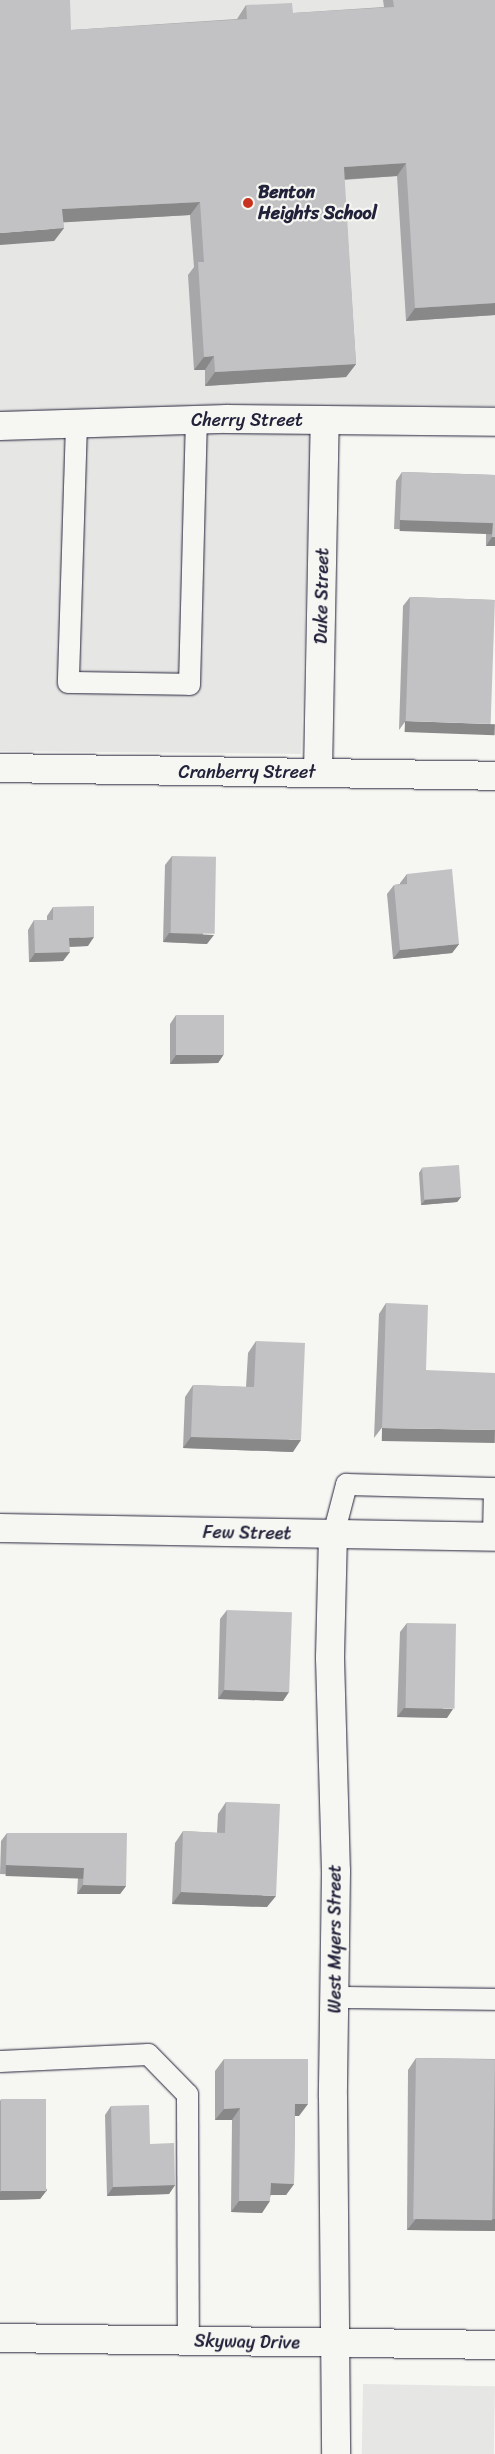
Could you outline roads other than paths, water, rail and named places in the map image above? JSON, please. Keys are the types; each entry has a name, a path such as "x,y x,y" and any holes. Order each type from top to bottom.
{"street":[{"name":"Cherry Street","path":"0,426 196,420 495,422"},
{"name":"Duke Street","path":"318,772 325,420"},
{"name":"Cranberry Street","path":"0,768 132,772 318,772 495,776"},
{"name":"Few Street","path":"0,1528 494,1537"},
{"name":"West Myers Street","path":"333,1534 330,1658 336,1871 334,1997 336,2454"},
{"name":"Skyway Drive","path":"0,2338 495,2346"}],"lane":[{"path":"76,423 68,682 189,684 196,420"},
{"path":"333,1534 346,1484 494,1488 494,1537"},
{"path":"334,1997 495,2000"},
{"path":"0,2061 148,2054 187,2094 188,2341"}],"place":[{"name":"Benton Heights School","path":"248,203"}]}
